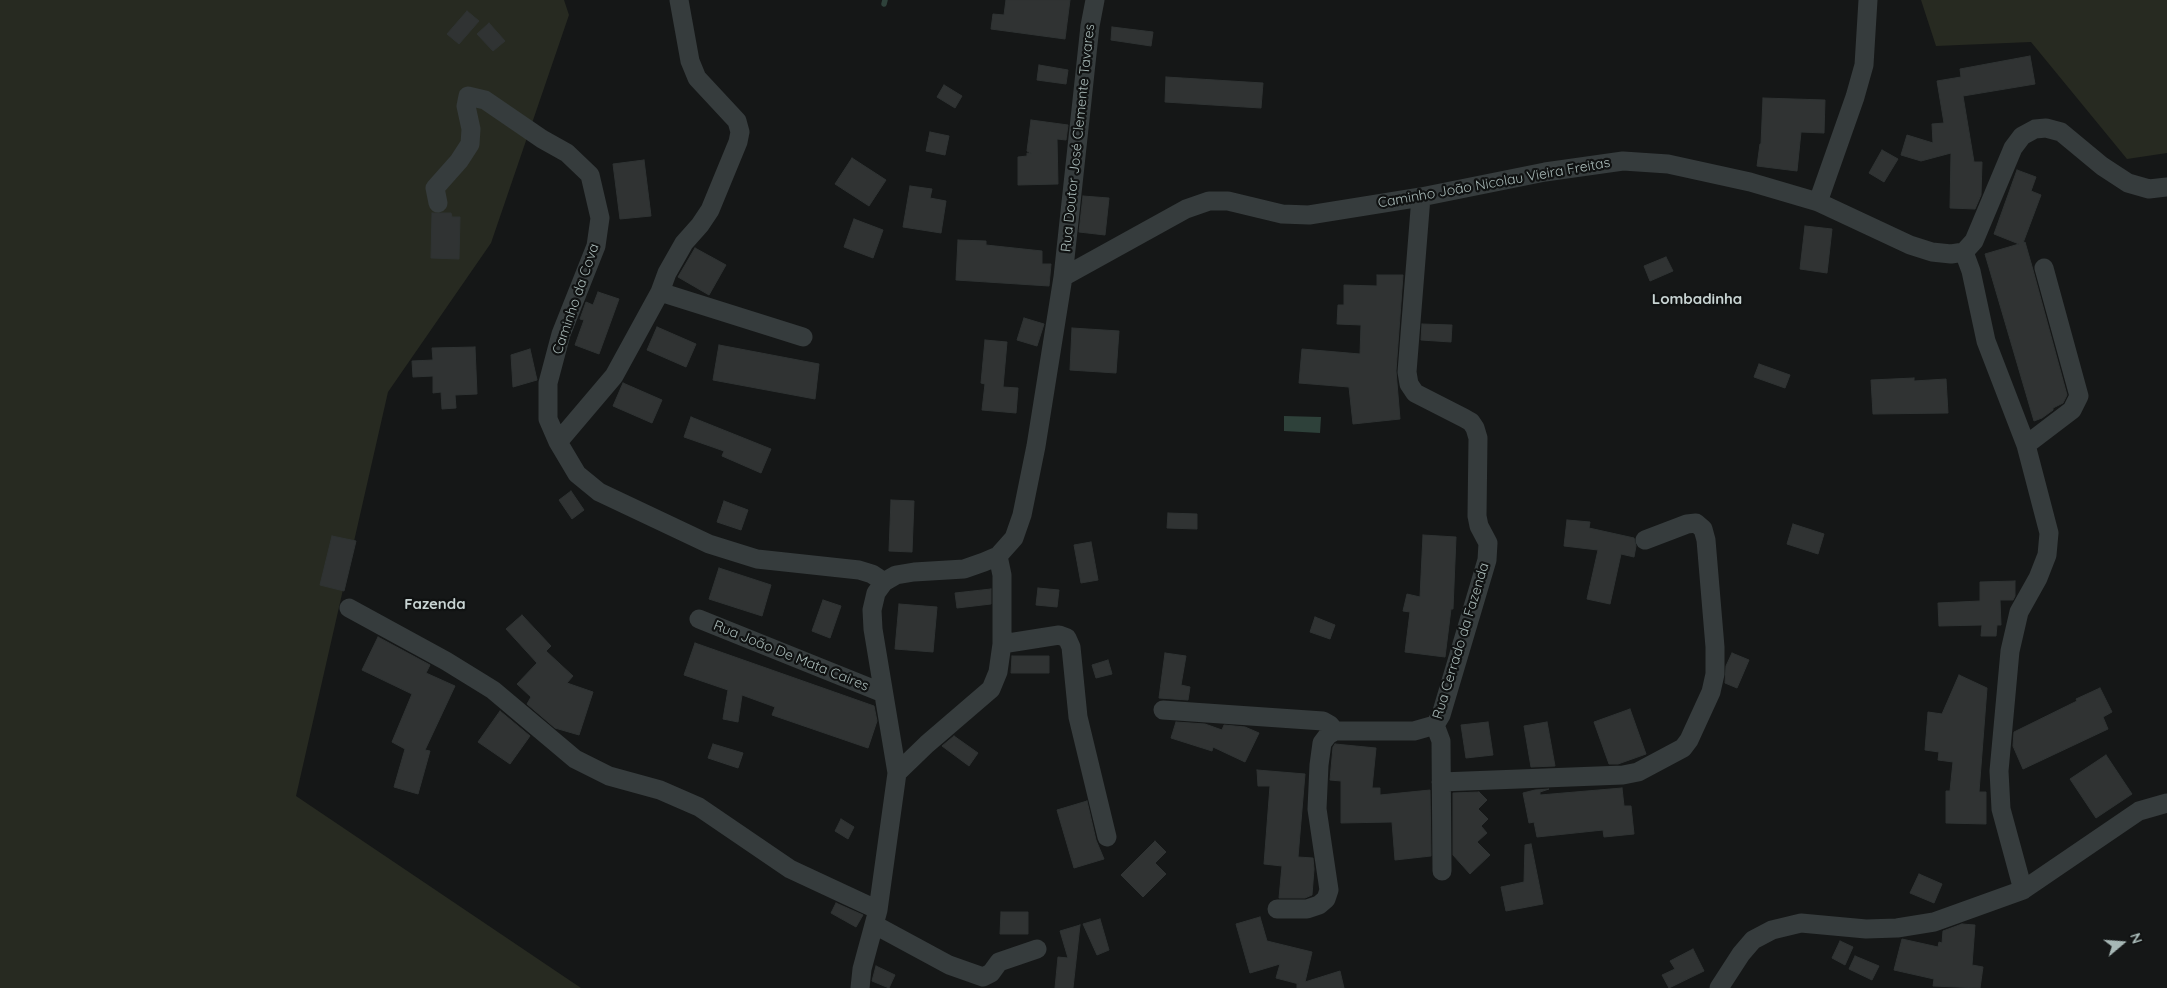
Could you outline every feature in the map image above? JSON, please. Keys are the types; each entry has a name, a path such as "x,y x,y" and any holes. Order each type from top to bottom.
{"street":[{"path":"558,442 614,376 660,292 667,273 684,243 710,210 738,142 740,132 737,121 696,78 690,61 679,0"},
{"name":"Rua Doutor José Clemente Tavares","path":"998,556 1014,538 1022,515 1036,446 1063,277 1090,26 1095,0"},
{"path":"1818,202 1855,97 1864,65 1868,0"},
{"name":"Caminho da Cova","path":"438,204 436,188 470,144 471,129 466,106 468,96 485,100 535,135 567,153 590,175 600,218 596,246 561,334 548,383 548,419 558,442 577,474 599,492 709,544 757,559 859,570 872,574 884,582"},
{"path":"2023,890 2001,809 1998,772 2012,641 2019,612 2038,578 2047,555 2049,533 2026,445 1986,341 1971,271 1964,252 1974,241 1983,224 2013,148 2022,136 2035,129 2046,128 2061,132 2102,166 2128,183 2148,189 2167,187"},
{"name":"Caminho João Nicolau Vieira Freitas","path":"1063,277 1186,209 1209,201 1228,201 1282,214 1309,215 1421,197 1545,172 1623,161 1668,164 1750,182 1818,202 1910,245 1932,252 1951,254 1964,252"},
{"name":"Rua Cerrado da Fazenda","path":"1163,710 1323,721 1335,731 1414,731 1427,729 1435,725 1444,706 1489,547 1479,526 1477,516 1478,438 1475,428 1472,422 1415,393 1409,384 1406,372 1421,197"},
{"path":"2026,445 2072,410 2079,396 2044,268"},
{"path":"660,292 804,337"},
{"path":"1441,782 1623,776 1638,772 1683,748 1690,740 1711,692 1715,674 1715,647 1706,540 1703,529 1696,523 1687,524 1645,540"},
{"path":"860,988 862,969 877,918 897,773 873,629 872,610 876,593 884,582 896,575 964,568 998,556 1002,575 1002,644 998,672 991,689 927,744 897,773"},
{"path":"349,608 446,660 493,690 575,759 609,776 660,790 699,807 790,869 877,918 949,965 983,977 992,973 996,963 1037,949"},
{"name":"Rua João De Mata Caires","path":"699,619 883,693"},
{"path":"1002,644 1058,635 1068,638 1071,647 1078,717 1107,837"},
{"path":"1435,725 1441,741 1442,872"},
{"path":"1277,910 1307,909 1318,905 1326,899 1329,890 1317,809 1322,743 1328,735 1335,731"},
{"path":"1719,988 1741,954 1753,940 1772,930 1801,923 1866,929 1897,928 1934,922 2023,890 2139,811 2167,803"}],"shaded area":[{"path":"0,0 564,0 569,15 491,243 388,392 296,796 581,988 0,988"},
{"path":"1921,0 2167,0 2167,153 2127,159 2031,42 1936,46"},
{"path":"1284,416 1321,417 1320,433 1284,431"}],"building":[{"path":"1006,0 1070,0 1065,39 991,29 993,14 1004,15"},
{"path":"467,11 479,21 459,44 447,34"},
{"path":"489,23 505,41 493,51 477,34"},
{"path":"1112,27 1153,32 1151,46 1111,40"},
{"path":"2030,56 2035,84 1963,96 1974,162 1982,162 1981,195 1975,209 1950,208 1951,153 1921,161 1901,155 1907,135 1933,143 1932,124 1944,123 1937,81 1961,77 1960,69"},
{"path":"1039,65 1068,70 1066,84 1037,80"},
{"path":"1166,77 1263,83 1261,108 1165,102"},
{"path":"944,85 962,96 955,108 937,97"},
{"path":"1763,98 1825,100 1824,133 1801,132 1797,171 1757,166 1761,144"},
{"path":"1031,120 1068,125 1066,140 1057,139 1058,184 1018,185 1018,157 1027,156 1027,153 1032,154 1027,151"},
{"path":"930,132 949,136 945,155 926,151"},
{"path":"1882,150 1898,159 1884,182 1869,173"},
{"path":"852,158 886,180 869,206 835,184"},
{"path":"644,160 651,216 620,219 613,164"},
{"path":"2017,170 2036,177 2031,191 2041,195 2023,243 2025,242 2067,395 2063,403 2053,408 2042,418 2034,421 1985,254 2019,244 1994,234"},
{"path":"910,186 932,189 930,198 946,201 941,233 903,227"},
{"path":"1083,196 1109,198 1105,235 1079,232"},
{"path":"432,213 451,213 452,217 460,217 459,259 431,258"},
{"path":"854,219 883,230 873,258 844,247"},
{"path":"1805,226 1832,229 1827,273 1800,269"},
{"path":"958,240 986,241 986,245 1042,251 1042,264 1051,264 1049,286 956,280"},
{"path":"695,248 726,265 709,295 678,277"},
{"path":"1666,257 1673,271 1650,281 1644,266"},
{"path":"1377,275 1403,275 1396,371 1400,419 1353,424 1349,387 1299,383 1302,349 1360,354 1361,325 1337,324 1338,305 1344,305 1344,285 1377,286"},
{"path":"598,292 619,299 599,354 575,345 584,320 580,319 586,302 593,305"},
{"path":"1024,318 1044,324 1037,346 1017,340"},
{"path":"1422,324 1452,325 1451,342 1421,340"},
{"path":"657,327 696,344 686,367 647,350"},
{"path":"1072,328 1119,331 1116,373 1070,370"},
{"path":"985,340 1007,342 1003,387 1018,388 1016,413 982,410 985,384 981,383"},
{"path":"719,345 819,364 815,399 713,380"},
{"path":"475,347 477,394 455,395 456,408 442,409 441,392 433,393 433,376 413,377 412,361 433,360 432,348"},
{"path":"530,349 537,380 513,387 511,355"},
{"path":"1759,364 1790,375 1785,388 1754,377"},
{"path":"1914,378 1914,381 1946,379 1948,413 1873,414 1871,380"},
{"path":"623,383 662,400 652,423 613,406"},
{"path":"691,417 771,449 761,473 722,456 724,451 684,437"},
{"path":"571,491 584,510 572,519 559,500"},
{"path":"891,500 914,501 912,552 889,551"},
{"path":"724,501 748,510 741,530 717,522"},
{"path":"1168,513 1197,514 1197,529 1167,528"},
{"path":"1567,520 1590,522 1589,528 1634,538 1636,546 1634,557 1621,554 1610,604 1587,599 1598,550 1564,546"},
{"path":"1793,524 1824,534 1818,554 1787,544"},
{"path":"1423,535 1456,537 1453,609 1451,609 1445,657 1405,652 1410,612 1403,611 1407,594 1420,597"},
{"path":"332,536 356,541 344,591 320,585"},
{"path":"1091,542 1098,580 1081,583 1074,545"},
{"path":"719,568 771,585 762,616 709,599"},
{"path":"2015,581 2015,596 2013,600 2000,600 2001,625 1997,625 1996,636 1981,636 1982,625 1939,626 1938,603 1980,601 1980,582"},
{"path":"1038,588 1059,590 1057,607 1036,605"},
{"path":"991,589 991,604 957,608 955,593"},
{"path":"823,600 841,606 830,638 812,631"},
{"path":"899,604 937,607 933,652 895,649"},
{"path":"522,615 551,646 546,651 573,676 567,683 593,692 579,735 555,728 527,704 531,697 517,684 537,663 506,629"},
{"path":"1315,617 1335,625 1330,639 1310,632"},
{"path":"378,637 430,665 426,673 455,686 425,750 430,751 418,794 394,787 405,749 392,742 412,694 362,670"},
{"path":"695,643 874,706 877,721 868,748 772,715 775,707 742,695 738,722 723,719 728,690 684,675"},
{"path":"1165,653 1186,656 1181,685 1190,687 1188,700 1159,698"},
{"path":"1732,653 1749,660 1737,688 1725,683 1726,666"},
{"path":"1012,656 1049,656 1049,673 1011,673"},
{"path":"1108,660 1112,674 1096,678 1092,665"},
{"path":"1959,675 1987,688 1979,792 1986,792 1986,824 1946,823 1946,791 1950,791 1953,762 1938,760 1939,752 1925,750 1928,712 1942,714"},
{"path":"2100,688 2112,712 2103,717 2108,729 2023,769 2013,746 2014,732"},
{"path":"1630,709 1646,754 1618,764 1609,764 1594,722"},
{"path":"500,711 530,736 510,764 478,742"},
{"path":"1176,722 1205,724 1222,730 1224,725 1245,727 1259,733 1245,762 1213,747 1212,751 1171,738"},
{"path":"1488,722 1493,755 1466,758 1461,725"},
{"path":"1547,722 1555,766 1531,767 1524,726"},
{"path":"954,736 978,753 969,766 942,746"},
{"path":"713,744 743,753 738,768 708,758"},
{"path":"1335,744 1376,748 1372,788 1380,788 1380,795 1430,790 1431,856 1395,860 1392,822 1341,823 1341,781 1330,780 1333,747"},
{"path":"2106,755 2132,794 2096,818 2070,779"},
{"path":"1257,770 1305,774 1298,857 1313,858 1314,869 1312,895 1305,898 1279,898 1282,866 1264,864 1270,786 1258,786"},
{"path":"1622,788 1624,806 1631,806 1634,834 1604,837 1603,830 1537,837 1534,822 1529,823 1523,793 1549,789 1540,792 1540,795"},
{"path":"1479,792 1487,800 1478,809 1488,819 1481,826 1487,833 1477,842 1490,855 1470,874 1453,855 1453,793"},
{"path":"1087,801 1096,840 1104,859 1074,868 1057,810"},
{"path":"841,819 854,827 848,839 835,831"},
{"path":"1155,841 1166,852 1155,863 1166,874 1143,897 1121,875"},
{"path":"1531,844 1543,904 1506,911 1501,887 1524,882 1525,845"},
{"path":"1919,874 1942,884 1934,903 1910,893"},
{"path":"836,903 863,915 856,927 831,913"},
{"path":"1001,912 1028,912 1028,934 1000,934"},
{"path":"1260,917 1267,941 1312,952 1305,982 1340,971 1344,988 1297,988 1297,984 1299,984 1276,978 1280,964 1250,973 1236,924"},
{"path":"1100,919 1109,950 1097,955 1083,924"},
{"path":"1962,924 1975,925 1972,965 1983,967 1980,988 1933,986 1934,979 1894,970 1902,939 1938,947 1939,942 1942,943 1943,931"},
{"path":"1080,925 1073,988 1055,988 1058,957 1068,958 1060,931"},
{"path":"1840,941 1853,947 1845,965 1832,958"},
{"path":"1693,949 1704,971 1669,988 1662,975 1675,969 1670,961"},
{"path":"1855,956 1879,966 1872,980 1849,969"},
{"path":"876,966 895,975 889,988 872,981"}],"waterway":[{"path":"884,4 885,0"}],"district":[{"name":"Lombadinha","path":"1697,299"},
{"name":"Fazenda","path":"435,604"}]}
